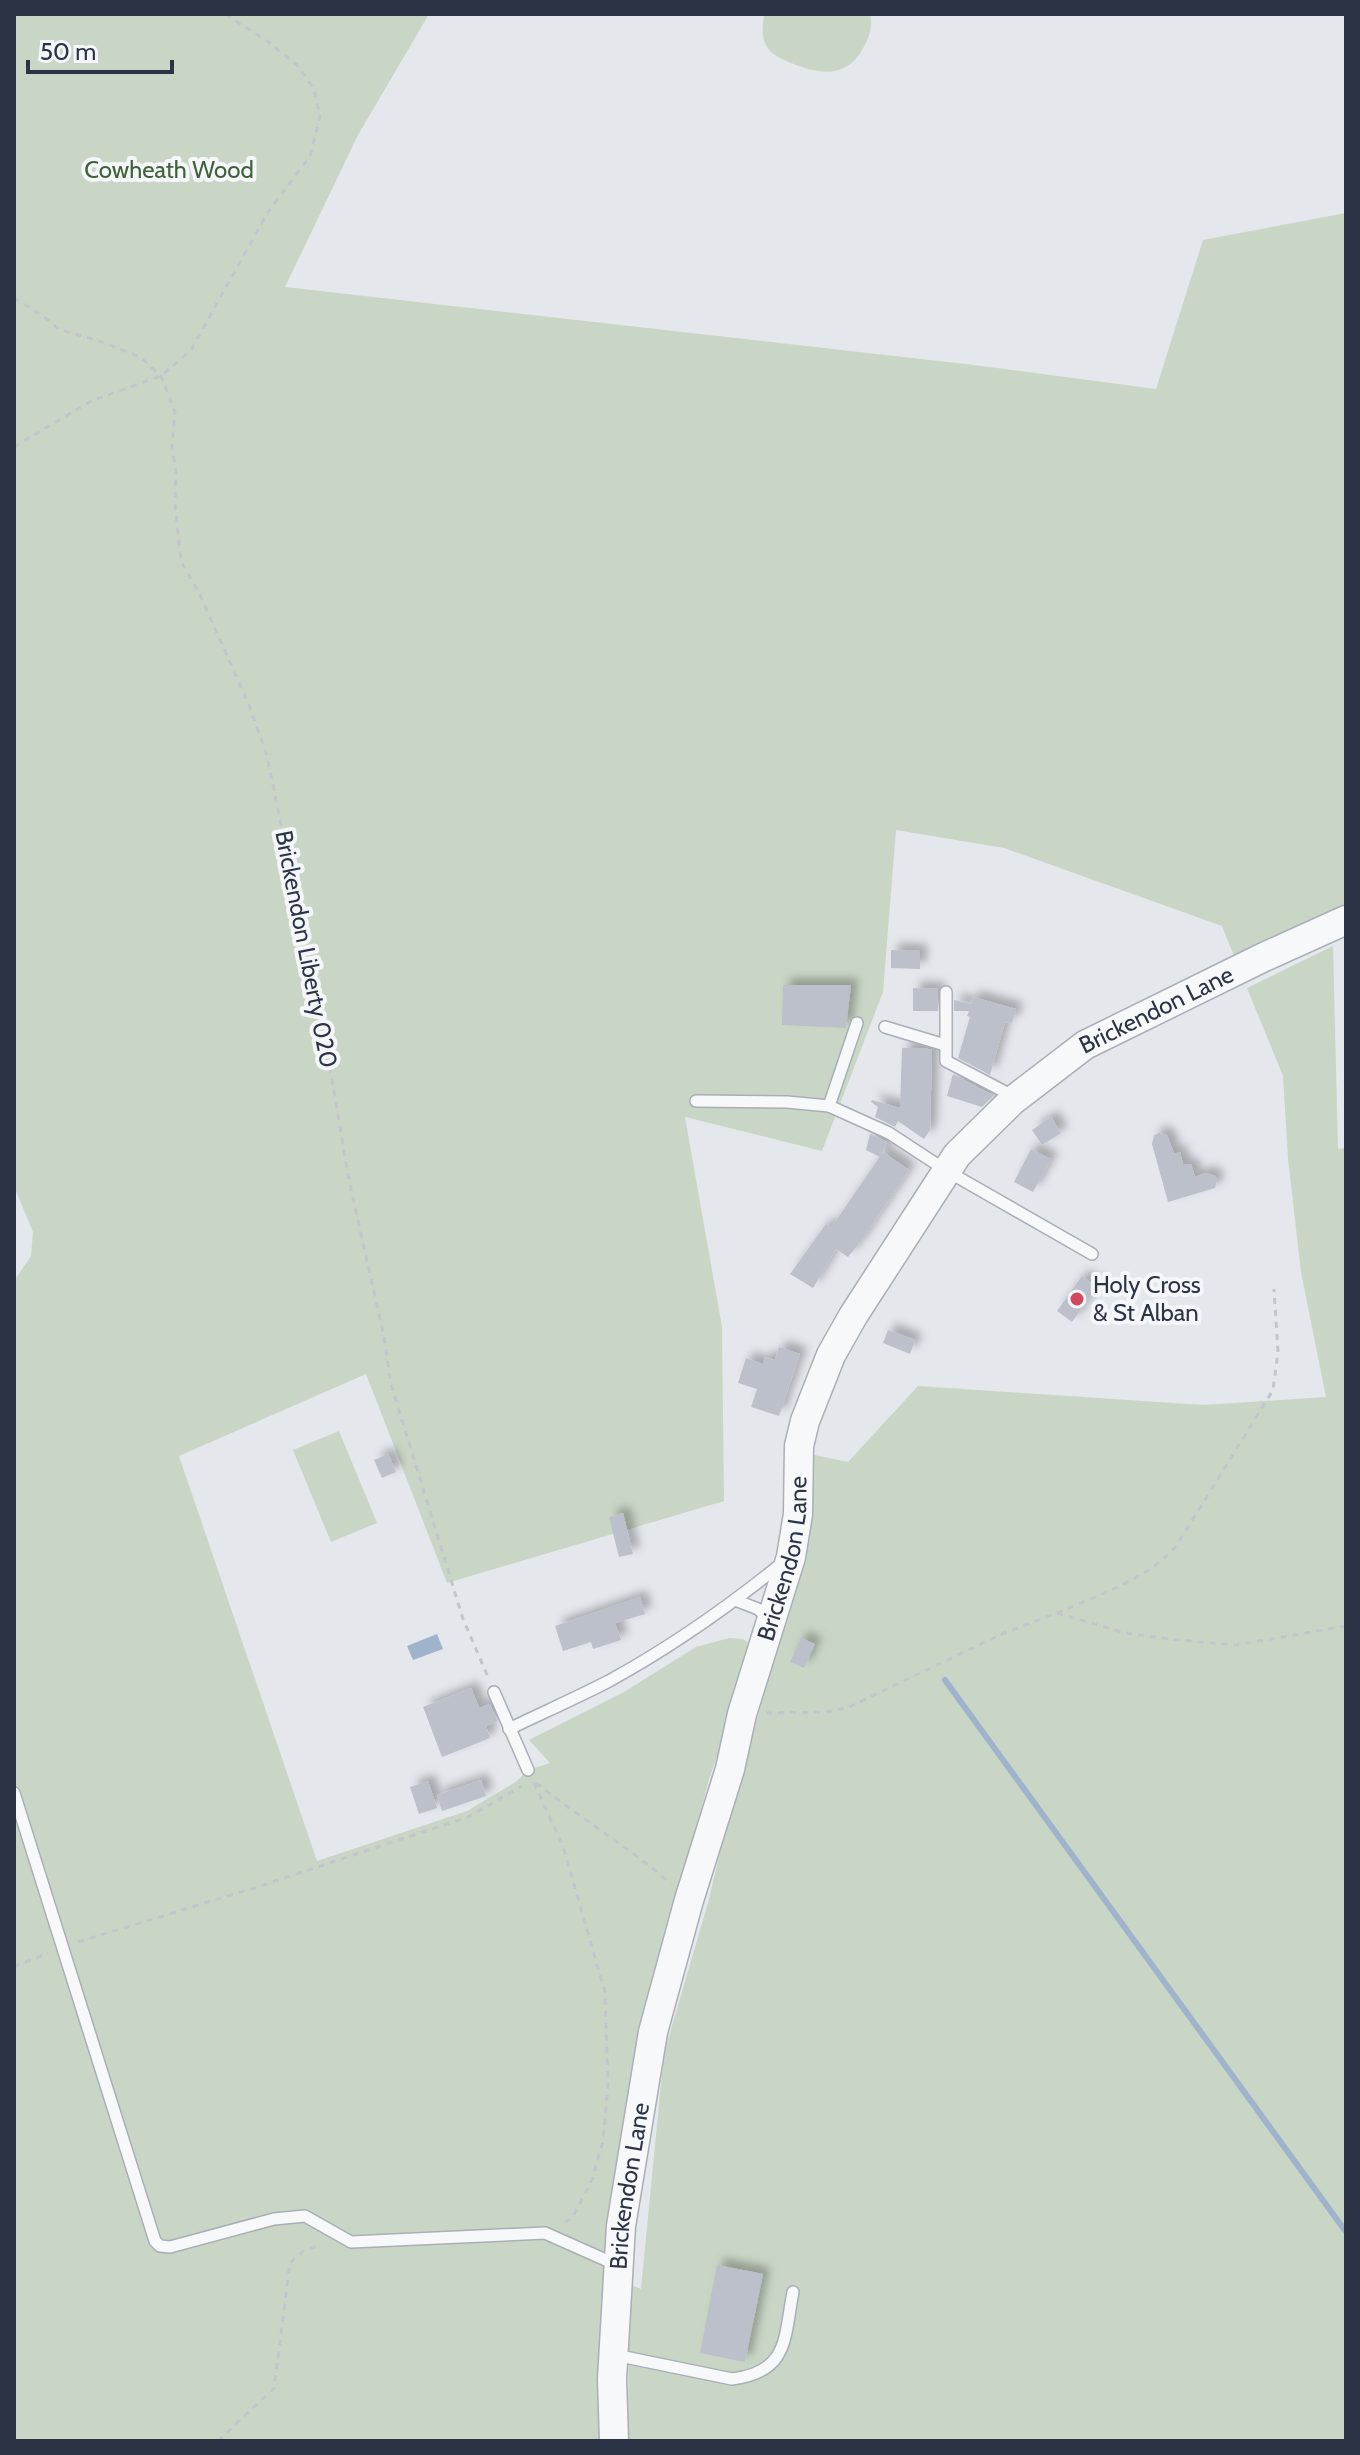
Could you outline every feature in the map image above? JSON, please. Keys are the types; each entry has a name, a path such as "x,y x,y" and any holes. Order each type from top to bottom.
{"street":[{"name":"Brickendon Lane","path":"614,2441 612,2379 617,2266 623,2211 653,2032 689,1900 730,1769 742,1714 791,1557 798,1514 799,1446 813,1398 831,1355 957,1155 1012,1101 1085,1045 1346,920"}],"lane":[{"path":"946,992 946,1061 1009,1094 1012,1101"},
{"path":"829,1106 857,1023"},
{"path":"885,1027 945,1045"},
{"path":"696,1101 787,1102 829,1106 889,1133 947,1171 1092,1254"},
{"path":"509,1729 609,1681 650,1657 735,1600 791,1557"},
{"path":"735,1600 758,1609 772,1621"},
{"path":"494,1692 531,1775"},
{"path":"14,1793 155,2241 160,2246 170,2247 274,2219 305,2216 351,2242 545,2233 617,2266"},
{"path":"613,2355 732,2379 750,2377 769,2367 780,2353 793,2292"}],"path":[{"path":"14,447 91,401 161,376 191,350 268,212 310,156 320,116 314,89 297,65 225,14"},
{"path":"14,298 60,330 140,357 161,376"},
{"name":"Brickendon Liberty 020","path":"161,376 175,412 172,447 181,561 200,595 249,705 267,756 391,1384 463,1619 494,1692"},
{"path":"742,1714 828,1712 849,1707 1002,1634 1140,1576 1165,1559 1177,1545 1273,1390 1278,1352 1274,1289"},
{"path":"1057,1613 1125,1633 1236,1645 1346,1626"},
{"path":"531,1775 592,1825 641,1857 689,1900"},
{"path":"14,1967 63,1947 468,1817 531,1775"},
{"path":"531,1775 563,1846 605,1992 608,2084 603,2141 592,2180 572,2218 545,2233"},
{"path":"218,2441 274,2388 290,2263 316,2244 351,2242"}],"green space":[{"name":"Cowheath Wood","path":"14,14 429,14 358,135 285,287 974,365 1156,389 1203,240 1346,213 1346,914 1236,961 1222,926 1004,848 896,830 883,992 822,1151 685,1117 722,1327 724,1501 447,1583 366,1374 179,1456 317,1861 467,1811 517,1781 528,1770 550,1763 529,1740 624,1692 696,1647 729,1638 743,1639 750,1644 752,1659 709,1779 682,1883 602,2313 599,2441 14,2441 14,1281 31,1256 33,1232 14,1186"},
{"path":"764,14 870,14 871,28 862,50 848,66 831,72 811,70 771,51 763,38"},
{"path":"1333,946 1338,1149 1346,1148 1346,2441 628,2441 629,2284 641,2289 664,2053 708,1903 732,1802 804,1561 814,1455 848,1462 918,1386 1203,1405 1326,1397 1301,1272 1288,1158 1283,1076 1247,988"},
{"path":"339,1431 377,1523 331,1542 293,1450"}],"water":[{"path":"437,1634 443,1649 413,1660 407,1646"}],"building":[{"path":"891,950 920,951 920,969 891,968"},
{"path":"783,985 851,985 846,1028 782,1025"},
{"path":"913,988 938,989 938,1011 913,1011"},
{"path":"973,997 1016,1009 1012,1023 1005,1022 990,1075 958,1058 970,1017 967,1016 969,1011 954,1011 954,1000 971,1004"},
{"path":"902,1048 932,1050 930,1130 924,1139 898,1121 895,1127 875,1117 878,1107 871,1102 900,1108"},
{"path":"953,1074 992,1097 982,1107 947,1096"},
{"path":"1051,1117 1061,1133 1042,1145 1032,1130"},
{"path":"870,1134 887,1142 880,1157 866,1150"},
{"path":"1154,1135 1167,1135 1174,1154 1180,1152 1183,1165 1191,1164 1195,1177 1206,1173 1215,1176 1215,1188 1168,1202 1152,1144"},
{"path":"1031,1149 1051,1159 1033,1192 1014,1182"},
{"path":"883,1152 909,1170 861,1241 848,1257 836,1249 813,1288 790,1274 826,1224 831,1228"},
{"name":"Holy Cross & St Alban","path":"1082,1276 1097,1287 1072,1322 1057,1311"},
{"path":"888,1330 915,1340 910,1354 883,1343"},
{"path":"779,1347 800,1354 779,1416 751,1407 757,1389 738,1383 746,1358 763,1364 765,1357 775,1360"},
{"path":"388,1454 396,1472 382,1478 374,1460"},
{"path":"623,1513 633,1554 619,1557 609,1517"},
{"path":"640,1597 645,1614 615,1623 621,1640 593,1649 591,1642 563,1651 555,1626"},
{"path":"801,1638 815,1644 804,1668 790,1662"},
{"path":"471,1688 479,1708 490,1704 497,1721 486,1726 490,1738 442,1757 423,1707"},
{"path":"481,1780 486,1796 442,1811 437,1795"},
{"path":"428,1781 437,1808 419,1814 410,1787"},
{"path":"717,2265 763,2274 745,2362 700,2353"}],"waterway":[{"path":"945,1680 1346,2232"}],"place":[{"name":"Holy Cross & St Alban","path":"1077,1299"}]}
